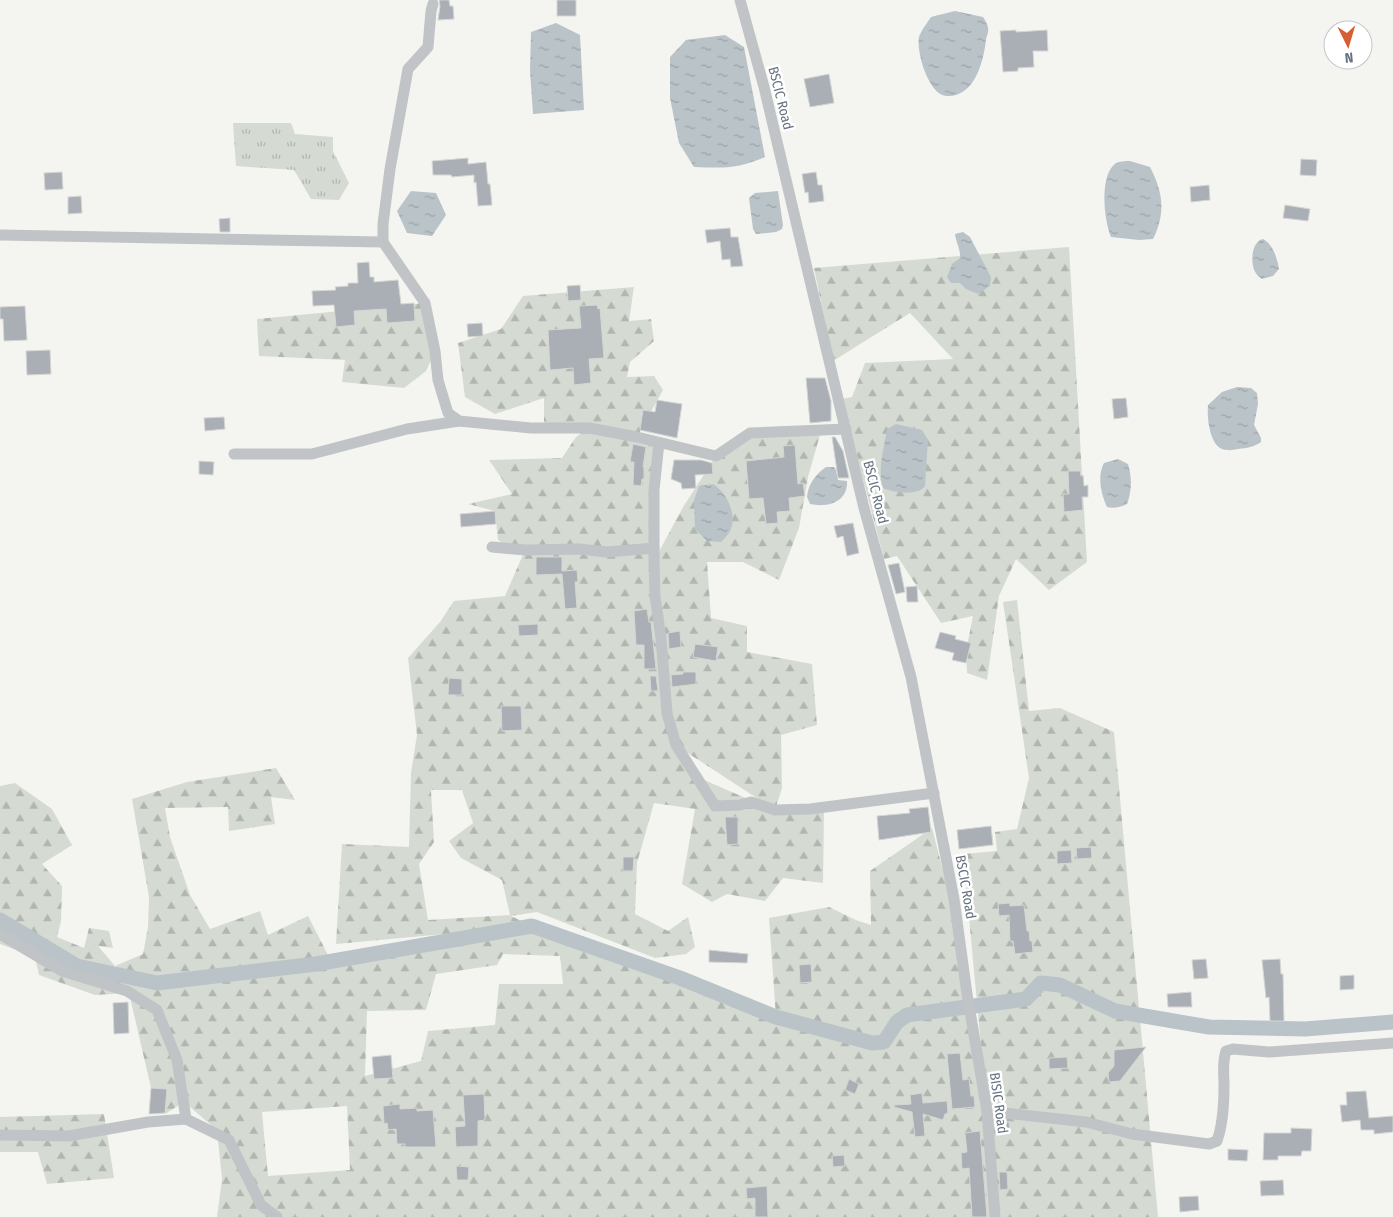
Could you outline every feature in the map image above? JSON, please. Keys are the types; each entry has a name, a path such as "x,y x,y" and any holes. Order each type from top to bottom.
{"street":[{"name":"BSCIC Road","path":"740,0 764,87 864,508 911,677 954,899 967,994"},
{"path":"433,4 428,47 408,68 390,169 383,224 383,242 425,303 435,351 438,380 448,413 459,421"},
{"path":"0,235 383,242"},
{"path":"234,454 312,454 407,429 459,421 530,428 590,428 638,437 716,456 750,433 846,429"},
{"path":"659,443 654,490 655,596 661,638 667,712 676,745 715,806 740,805 751,802 775,810 810,809 934,793"},
{"path":"492,547 525,550 579,548 607,552 654,548"},
{"path":"0,934 62,971 127,991 157,1010 177,1060 186,1119"},
{"name":"BISIC Road","path":"967,994 987,1111 995,1217"},
{"path":"987,1111 1086,1122 1132,1134 1209,1144 1217,1141 1221,1129 1224,1094 1224,1058 1226,1051 1233,1049 1269,1052 1393,1043"},
{"path":"0,1135 69,1136 148,1122 186,1119 229,1140 261,1206 276,1217"}],"green space":[{"path":"233,123 291,123 295,134 333,137 333,151 349,183 339,200 311,199 294,170 236,166"},
{"path":"1069,247 1087,562 1049,590 1016,559 999,596 987,680 967,673 966,651 973,616 941,623 897,556 884,559 842,399 852,397 865,363 953,359 910,313 833,361 814,268"},
{"path":"634,287 629,321 651,319 654,341 630,362 627,377 654,376 663,390 637,437 659,443 654,561 683,507 716,456 750,433 820,435 808,477 799,528 779,580 743,562 707,562 711,618 747,626 747,652 812,664 817,725 781,735 782,788 775,810 824,810 823,883 783,878 765,901 727,894 712,902 682,884 695,809 654,803 637,863 635,914 668,931 688,917 695,947 686,954 655,958 537,912 511,916 532,926 680,978 776,1017 769,918 829,907 871,925 870,871 932,828 950,898 987,1109 963,854 997,851 995,832 1017,829 1029,778 1003,602 1017,600 1029,711 1060,708 1114,732 1158,1217 217,1217 222,1179 217,1130 184,1102 165,1114 167,1089 151,1088 129,993 95,995 39,975 35,957 0,944 0,786 15,783 52,809 72,845 42,864 62,886 61,921 57,937 84,948 89,928 109,931 113,948 98,946 115,966 143,954 148,927 149,897 132,799 187,782 276,768 295,800 271,797 275,824 229,831 228,807 165,808 170,837 190,895 210,929 260,911 268,935 308,916 330,959 522,927 336,944 342,844 409,847 411,773 417,735 408,658 440,622 454,601 505,596 525,550 511,548 498,540 495,511 468,504 512,494 489,460 562,458 576,437 583,432 544,428 544,398 495,414 465,397 458,343 501,329 523,296","holes":["677,746 772,808 771,809 695,776","431,790 462,790 473,823 449,841 461,858 502,880 510,915 428,920 419,864 434,842","503,954 560,956 563,984 499,984 495,1025 428,1031 421,1061 365,1076 367,1011 426,1010 436,974 497,965","81,966 115,966 153,982","347,1106 350,1170 268,1176 262,1112"]},
{"path":"425,303 435,351 426,371 404,388 342,382 345,360 259,356 257,319"},
{"path":"104,1114 114,1178 47,1184 38,1152 0,1152 0,1117"}],"water":[{"path":"955,11 983,17 988,31 980,67 971,84 964,91 956,95 946,96 940,94 929,81 922,62 919,37 931,17"},
{"path":"556,23 580,35 584,110 533,114 530,71 531,32"},
{"path":"725,35 744,47 765,157 746,164 730,167 694,167 679,143 670,98 670,57 686,40"},
{"path":"1130,161 1150,167 1158,185 1161,211 1160,220 1153,239 1139,240 1111,237 1106,221 1104,199 1110,170 1115,164"},
{"path":"411,191 436,193 446,215 432,236 407,233 397,211"},
{"path":"778,191 782,229 776,232 756,234 753,229 749,198 755,193"},
{"path":"963,232 970,237 991,277 990,286 978,294 966,289 960,283 951,283 947,277 952,264 960,258 955,234"},
{"path":"1263,239 1272,248 1279,269 1273,276 1262,279 1254,270 1252,258 1255,246"},
{"path":"1237,387 1251,388 1257,393 1258,404 1254,425 1261,438 1261,442 1247,448 1224,450 1218,446 1212,436 1208,405 1222,392"},
{"path":"896,424 922,430 928,440 925,486 917,491 899,492 883,488 881,466 887,429"},
{"path":"1118,459 1128,464 1131,489 1127,504 1109,508 1102,491 1100,479 1102,468 1104,463"},
{"path":"826,467 834,467 838,480 847,481 844,494 836,502 830,504 810,504 807,497 809,488 816,476"},
{"path":"713,484 726,498 733,516 731,529 721,542 707,541 695,529 694,500 699,486"}],"building":[{"path":"439,0 449,0 450,6 453,6 454,19 438,20"},
{"path":"557,0 576,0 576,16 557,16"},
{"path":"1016,30 1016,32 1047,30 1048,51 1033,51 1034,67 1018,68 1018,71 1003,72 1000,31"},
{"path":"829,74 834,103 810,107 804,79"},
{"path":"468,158 468,164 486,162 492,205 478,206 474,175 452,177 451,175 433,175 432,161"},
{"path":"1301,159 1317,160 1316,176 1300,175"},
{"path":"62,172 63,189 45,190 44,173"},
{"path":"816,172 818,185 822,185 824,201 809,203 808,192 805,193 802,174"},
{"path":"1209,185 1210,200 1191,202 1190,187"},
{"path":"81,196 82,213 68,214 68,197"},
{"path":"1285,205 1310,209 1308,221 1283,218"},
{"path":"230,218 230,232 220,232 219,219"},
{"path":"730,228 731,237 738,237 743,266 731,267 730,259 722,260 720,241 707,243 705,230"},
{"path":"369,262 370,277 374,277 374,282 398,280 401,304 414,303 415,321 387,323 386,309 354,311 355,325 336,327 334,305 313,306 312,291 336,290 335,287 348,286 348,283 358,283 357,263"},
{"path":"580,285 581,300 568,301 567,286"},
{"path":"597,305 598,309 600,308 604,358 589,359 591,383 574,385 573,368 550,370 548,330 581,328 579,306"},
{"path":"25,306 27,340 4,341 3,319 0,319 0,307"},
{"path":"482,323 483,336 468,337 467,324"},
{"path":"50,350 51,374 27,375 26,351"},
{"path":"806,378 825,378 831,401 831,421 810,423"},
{"path":"1126,398 1128,417 1114,419 1112,399"},
{"path":"657,400 682,404 677,438 640,430 643,410 655,412"},
{"path":"224,417 225,429 205,431 204,418"},
{"path":"832,437 835,437 843,451 849,478 838,478"},
{"path":"633,444 646,447 643,467 644,479 642,479 641,486 633,485 634,462 630,462"},
{"path":"795,445 798,484 803,483 805,496 789,498 790,511 777,512 778,523 766,524 763,498 749,499 746,461 784,457 783,446"},
{"path":"674,460 701,460 712,463 713,474 695,475 696,488 682,489 681,483 671,479"},
{"path":"199,461 214,462 213,475 199,474"},
{"path":"1068,471 1080,471 1081,476 1083,475 1084,486 1088,485 1088,497 1082,497 1083,510 1064,512 1063,494 1069,494"},
{"path":"495,511 496,524 461,527 460,514"},
{"path":"853,523 859,553 847,556 843,536 837,538 834,526"},
{"path":"536,557 562,557 562,571 577,570 578,582 575,582 577,608 565,609 562,574 536,575"},
{"path":"899,563 905,592 896,594 888,565"},
{"path":"917,586 918,602 907,602 906,587"},
{"path":"647,609 649,622 651,622 656,669 644,669 644,645 636,645 634,611"},
{"path":"538,624 538,635 519,636 518,625"},
{"path":"680,631 681,647 669,649 668,633"},
{"path":"940,632 956,636 955,639 971,643 966,663 952,660 954,653 935,648"},
{"path":"695,644 718,647 716,661 693,657"},
{"path":"683,672 696,672 696,684 672,687 671,675 683,674"},
{"path":"650,676 656,676 658,691 651,691"},
{"path":"449,678 462,679 462,695 448,695"},
{"path":"501,706 521,706 522,730 502,731"},
{"path":"928,807 931,832 879,840 877,816 910,813 909,809"},
{"path":"725,817 738,817 738,844 727,845"},
{"path":"991,826 993,845 959,849 957,830"},
{"path":"1091,847 1092,858 1077,859 1076,848"},
{"path":"1071,850 1072,863 1057,864 1057,851"},
{"path":"623,857 634,857 633,871 623,871"},
{"path":"1010,903 1010,906 1024,905 1027,931 1029,931 1030,941 1032,941 1033,952 1015,954 1013,941 1010,941 1009,915 999,916 998,904"},
{"path":"709,950 748,954 747,963 709,962"},
{"path":"1206,959 1208,978 1194,979 1192,960"},
{"path":"1280,959 1281,974 1283,974 1284,1021 1270,1021 1269,997 1266,998 1262,960"},
{"path":"811,964 812,982 800,983 799,965"},
{"path":"1354,975 1354,989 1340,990 1340,976"},
{"path":"1191,992 1192,1007 1168,1007 1167,994"},
{"path":"128,1002 129,1033 114,1034 113,1003"},
{"path":"1146,1047 1120,1081 1109,1082 1108,1073 1114,1066 1114,1050"},
{"path":"960,1053 963,1080 969,1079 971,1096 974,1096 975,1107 952,1109 947,1054"},
{"path":"391,1055 393,1078 374,1079 372,1057"},
{"path":"1067,1057 1068,1068 1049,1069 1049,1058"},
{"path":"849,1079 859,1084 855,1094 845,1090"},
{"path":"151,1088 167,1089 165,1113 149,1114"},
{"path":"1366,1091 1369,1118 1393,1116 1393,1132 1374,1134 1374,1130 1361,1130 1360,1120 1342,1122 1340,1105 1347,1105 1346,1092"},
{"path":"922,1093 923,1103 947,1101 948,1113 945,1114 943,1120 923,1114 925,1136 915,1137 912,1112 894,1107 894,1105 911,1104 910,1095"},
{"path":"484,1094 485,1120 478,1121 478,1146 456,1147 455,1127 465,1126 463,1095"},
{"path":"400,1104 400,1109 417,1108 417,1111 433,1110 436,1147 405,1147 405,1144 397,1144 396,1129 388,1130 387,1123 384,1124 383,1106"},
{"path":"1009,1122 1010,1134 999,1134 998,1123"},
{"path":"1291,1128 1312,1129 1311,1151 1302,1151 1301,1156 1278,1156 1278,1160 1263,1160 1264,1133 1291,1133"},
{"path":"980,1131 987,1217 972,1217 969,1168 962,1169 961,1153 967,1152 965,1133"},
{"path":"1228,1149 1248,1150 1247,1161 1228,1160"},
{"path":"844,1155 845,1166 833,1167 832,1156"},
{"path":"456,1166 469,1167 468,1180 457,1180"},
{"path":"999,1172 1007,1172 1008,1189 1000,1190"},
{"path":"1283,1180 1284,1195 1261,1196 1260,1181"},
{"path":"767,1186 768,1217 755,1217 755,1198 747,1199 746,1188"},
{"path":"1198,1196 1199,1210 1180,1212 1179,1197"}],"waterway":[{"path":"0,920 77,966 157,983 316,964 532,926 680,978 776,1017 872,1043 884,1042 897,1022 907,1015 1026,999 1041,983 1060,985 1115,1011 1209,1027 1305,1029 1393,1022"}]}
